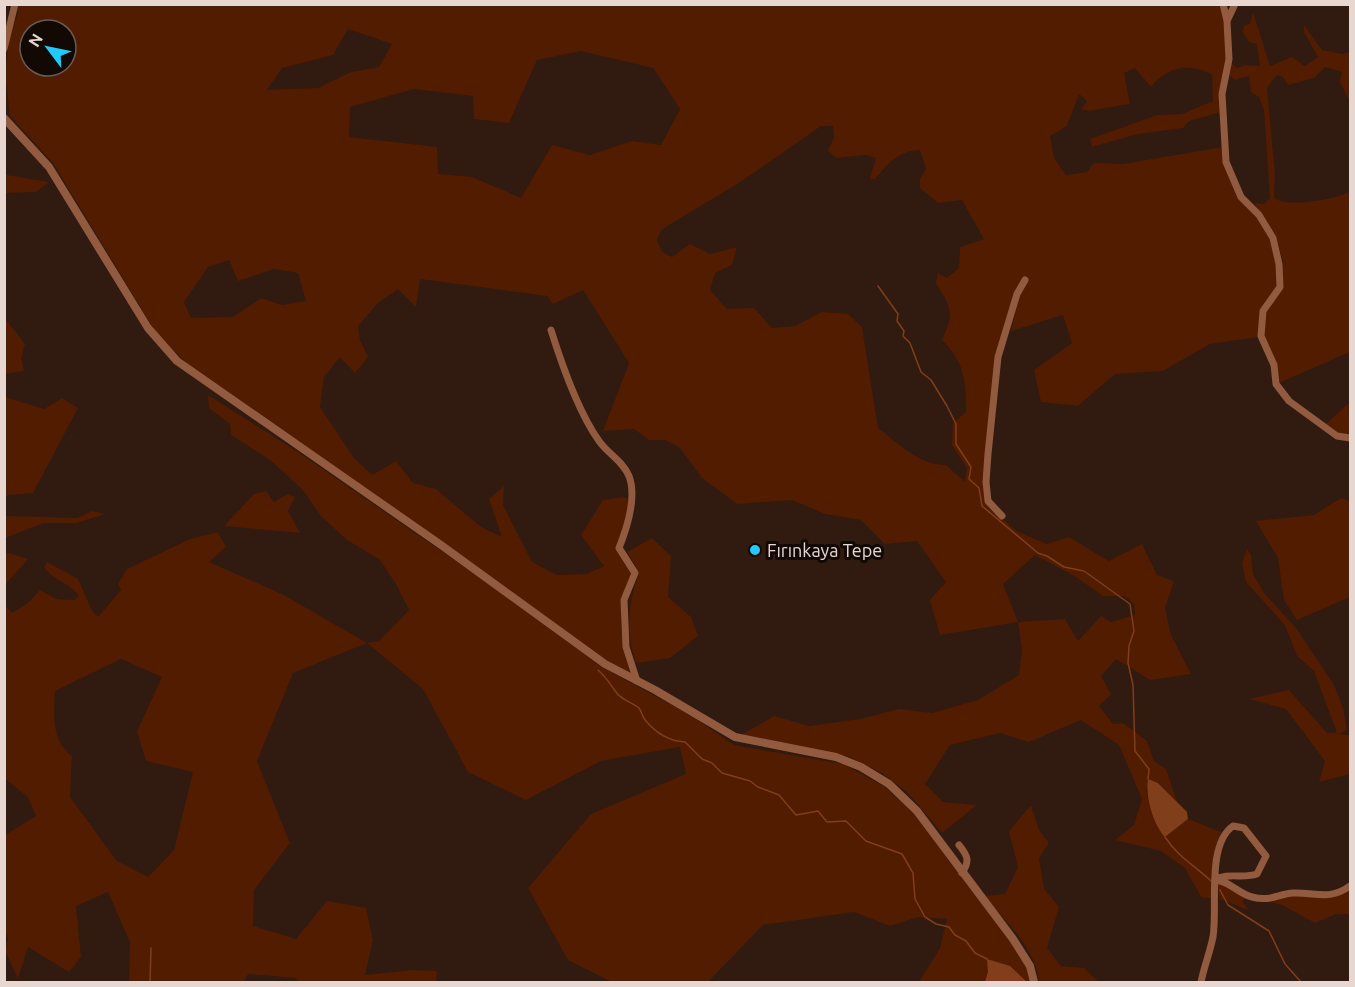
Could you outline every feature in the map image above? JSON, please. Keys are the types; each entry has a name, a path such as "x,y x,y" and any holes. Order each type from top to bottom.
{"street":[{"path":"4,49 15,4"},
{"path":"1223,4 1227,21 1229,58 1222,94 1226,162 1241,197 1259,215 1273,238 1279,264 1280,287 1263,311 1261,336 1274,365 1276,384 1289,400 1337,436 1350,438"},
{"path":"1227,21 1234,4"},
{"path":"4,118 49,167 148,328 171,356 441,545 605,664 735,737 836,757 877,776 900,793 917,811 1022,952 1030,966 1034,982"},
{"path":"1002,516 988,501 986,482 988,453 998,357 1017,294 1025,280"},
{"path":"551,330 562,365 585,416 599,442 621,462 630,478 630,519 619,548 635,573 624,600 626,647 637,681"},
{"path":"1201,982 1213,939 1215,880 1223,833 1233,826 1244,828 1266,856 1257,874 1248,877 1223,875 1215,880"},
{"path":"959,845 967,855 968,863 962,873"},
{"path":"1215,880 1227,881 1238,891 1252,897 1267,899 1281,898 1291,893 1339,894 1350,886"}],"shaded area":[{"path":"18,5 1221,5 1226,45 1221,112 1189,121 1183,128 1138,134 1092,147 1090,139 1157,115 1182,114 1213,101 1212,74 1195,68 1179,68 1164,75 1151,87 1135,68 1124,73 1130,104 1089,111 1081,109 1087,101 1079,94 1067,126 1050,136 1054,158 1066,175 1087,172 1094,163 1123,164 1223,147 1223,163 1238,199 1257,218 1271,240 1276,264 1276,287 1260,310 1258,337 1210,344 1163,371 1115,374 1078,406 1041,402 1034,370 1072,343 1063,315 1011,331 1024,278 995,357 984,482 988,507 1018,532 1047,544 1069,537 1109,561 1142,544 1157,575 1174,581 1165,608 1171,635 1191,674 1150,680 1116,659 1101,676 1111,694 1099,706 1113,724 1123,723 1147,741 1154,761 1166,769 1177,802 1158,782 1146,789 1152,814 1165,837 1188,819 1221,832 1214,867 1214,899 1201,897 1185,868 1161,851 1115,840 1134,825 1142,799 1119,745 1081,720 1029,742 1000,733 950,745 925,784 943,802 977,805 942,833 908,793 882,773 847,756 741,735 774,716 809,726 860,719 899,709 932,713 978,700 1019,675 1022,650 1018,622 940,635 930,600 946,582 917,541 885,544 861,520 825,514 792,500 737,504 702,478 680,448 665,440 649,440 634,429 603,431 629,363 583,290 553,304 547,296 420,279 416,307 398,289 378,303 358,326 360,340 368,357 355,373 340,357 324,377 320,407 354,458 372,475 396,461 413,483 436,489 481,527 502,537 489,499 504,486 503,505 532,562 557,575 587,574 604,566 581,535 603,500 624,497 628,499 628,519 616,548 632,573 623,601 621,624 625,648 634,676 611,665 439,539 192,368 158,336 53,163 10,116 5,73 10,32 17,17","holes":["348,29 392,44 379,67 351,72 318,88 267,90 282,68 333,55","581,51 653,68 680,109 661,145 632,141 590,155 552,145 521,198 472,177 438,174 437,147 349,137 350,107 414,89 473,96 474,119 509,123 537,60","821,126 833,126 834,138 828,150 836,158 866,155 876,158 870,179 875,179 889,163 900,155 920,150 926,169 920,179 920,188 938,203 962,200 984,239 960,247 959,268 947,278 938,273 936,283 950,310 949,323 942,340 950,348 963,373 966,412 953,423 952,445 967,468 965,482 946,465 918,458 878,428 862,327 848,314 822,312 795,326 772,328 754,308 727,309 710,290 715,273 732,265 737,247 710,254 690,244 672,257 662,252 657,240 661,230 742,181","229,260 238,281 274,269 298,273 306,301 282,305 261,298 233,317 191,318 184,302 208,267","1035,555 1073,575 1103,596 1125,596 1134,604 1135,615 1111,622 1101,616 1078,641 1065,619 1018,622 1003,584"]},
{"path":"1253,12 1270,66 1292,57 1305,66 1318,57 1304,32 1304,25 1322,50 1342,54 1350,52 1350,102 1340,82 1342,72 1325,67 1314,78 1288,85 1283,77 1277,75 1267,88 1275,174 1274,198 1280,201 1300,202 1323,200 1350,192 1350,352 1279,383 1277,364 1264,335 1265,313 1282,287 1283,262 1276,236 1254,203 1264,204 1270,198 1264,110 1259,97 1251,92 1249,76 1235,80 1229,75 1230,62 1237,68 1245,65 1260,66 1257,44 1249,42 1242,31 1245,25 1250,24"},
{"path":"5,175 49,182 36,192 5,193"},
{"path":"4,317 25,344 21,358 24,371 5,374"},
{"path":"208,395 295,450 489,584 600,666 692,716 734,745 843,764 885,787 914,814 936,841 1026,964 1031,982 919,982 940,948 947,919 918,917 890,926 854,912 763,925 708,982 612,982 568,960 528,888 591,814 686,774 680,747 601,761 526,800 468,772 423,689 367,643 379,641 409,610 396,584 379,559 347,540 321,516 302,489 270,460 231,435 230,424 209,408"},
{"path":"5,397 44,409 62,398 78,408 33,493 8,495 5,499"},
{"path":"1350,402 1350,435 1339,433 1326,424"},
{"path":"266,491 274,502 288,494 295,497 288,511 300,533 224,526 254,494"},
{"path":"1341,498 1350,501 1350,597 1297,620 1284,600 1278,558 1256,521 1314,515"},
{"path":"92,511 105,514 77,523 44,523 5,538 5,516 77,518"},
{"path":"218,532 226,547 209,562 284,595 367,643 293,673 257,761 290,843 254,890 253,926 296,939 327,901 366,908 373,940 365,975 412,970 437,971 436,982 297,982 296,978 248,974 244,982 129,982 130,942 108,892 76,906 81,957 69,972 28,947 18,979 5,951 8,939 5,929 5,835 36,816 28,797 5,779 5,605 12,613 28,603 40,590 56,599 75,600 79,596 48,572 44,567 47,562 78,579 92,611 98,617 121,590 118,584 127,569 190,539","holes":["121,659 162,677 137,731 146,761 193,772 174,850 148,877 117,861 70,797 72,756 65,750 57,735 54,700 55,691"]},
{"path":"652,538 671,556 668,597 691,617 698,636 670,658 636,663 630,639 629,617 632,595 639,572 627,552"},
{"path":"1247,549 1251,555 1253,574 1264,593 1296,628 1334,685 1343,708 1347,730 1338,734 1350,735 1350,774 1319,782 1325,761 1286,709 1249,699 1289,690 1327,733 1337,733 1314,671 1297,656 1285,625 1246,582 1242,563"},
{"path":"4,552 28,559 5,585"},
{"path":"1148,779 1158,783 1187,812 1188,819 1165,837 1151,810"},
{"path":"1031,805 1039,830 1049,843 1039,858 1044,889 1059,907 1047,948 1061,966 1084,968 1099,982 1039,982 1037,970 1026,946 984,896 1005,894 1018,867 1009,831"},
{"path":"1217,881 1249,898 1242,900 1248,910 1220,899"},
{"path":"1350,889 1350,914 1336,914 1315,923 1282,905 1266,901 1294,895 1337,895"},
{"path":"987,959 1010,966 1027,982 985,982 988,972"}],"waterway":[{"path":"878,286 898,314 897,321 904,331 903,336 910,343 921,372 931,380 956,424 956,444 971,467 969,479 979,488 982,506 1038,553 1064,567 1084,571 1130,604 1134,631 1129,646 1128,663 1133,685 1135,751 1149,769 1148,779"},
{"path":"598,670 618,695 639,708 654,729 663,736 685,742 702,759 712,763 722,773 750,781 758,787 779,795 796,815 818,811 827,822 846,821 866,841 902,854 913,873 915,899 925,917 936,924 949,927 955,935 966,941 975,953 987,959"},
{"path":"1165,837 1181,855 1211,881"},
{"path":"1220,890 1228,905 1269,931 1285,964 1301,982"},
{"path":"150,982 151,948"}],"place":[{"name":"Fırınkaya Tepe","path":"755,550"}]}
